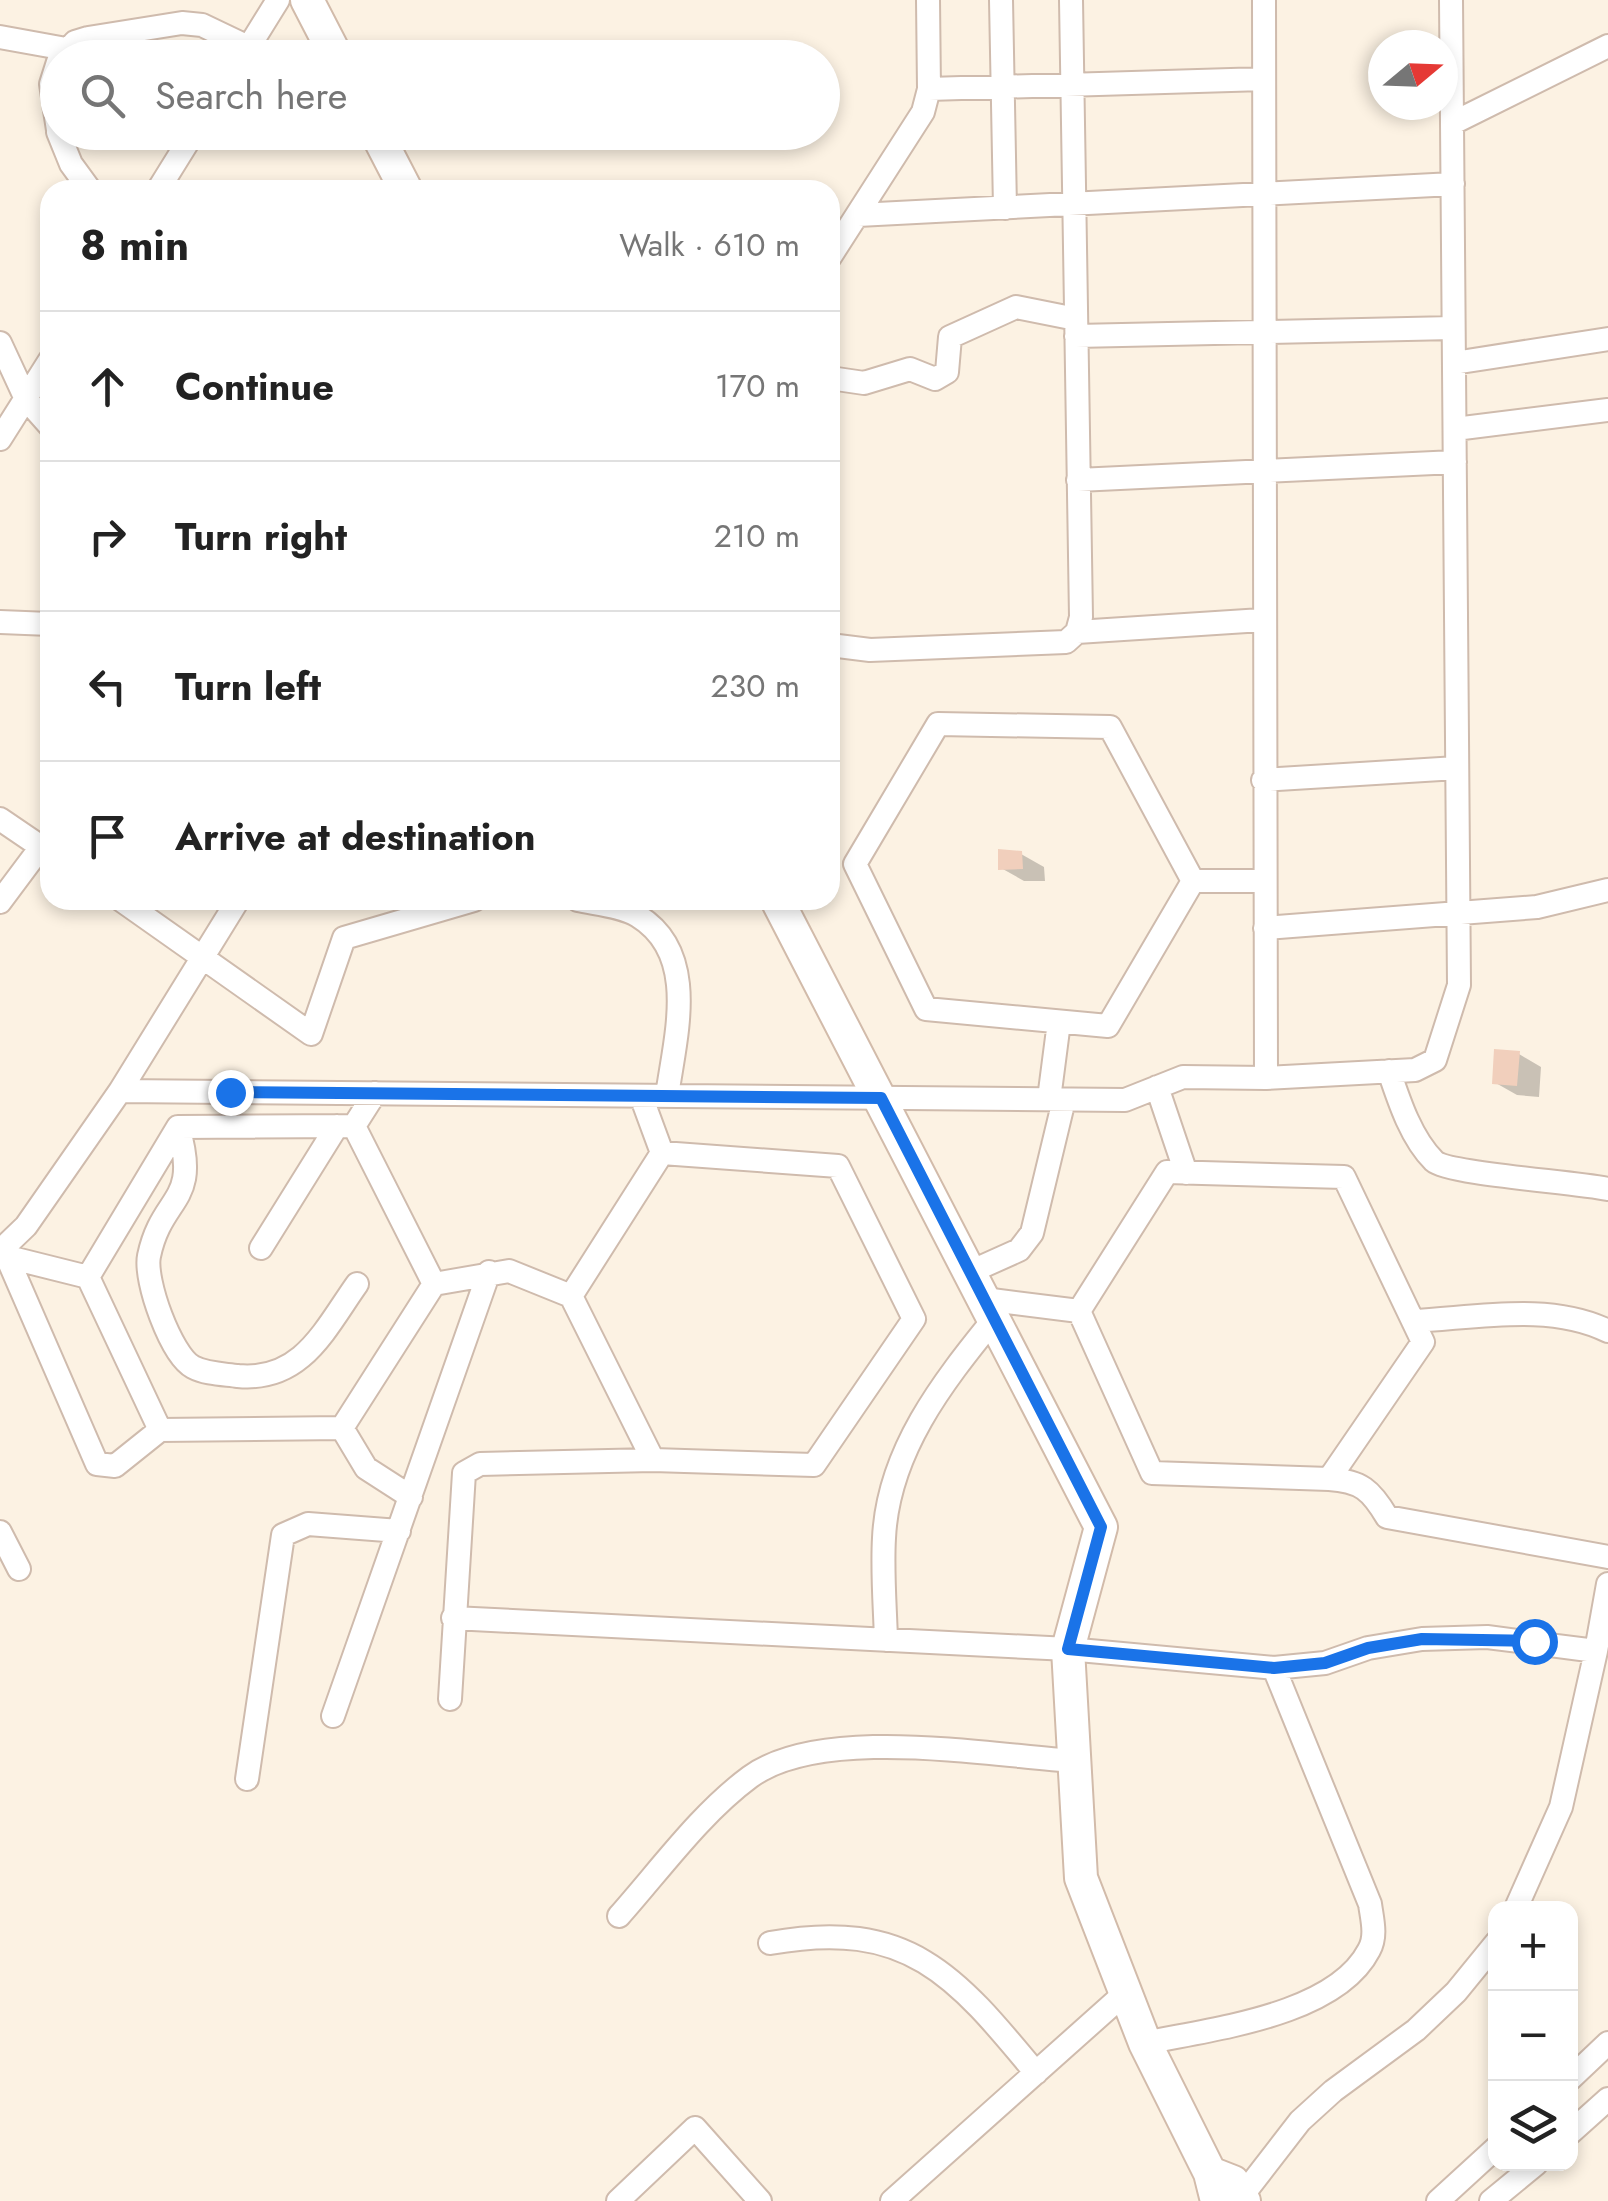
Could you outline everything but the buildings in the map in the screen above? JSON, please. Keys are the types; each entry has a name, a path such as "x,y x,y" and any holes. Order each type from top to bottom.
{"street":[{"path":"253,40 278,0"},
{"path":"307,0 328,40"},
{"path":"840,242 912,134 929,90 928,0"},
{"path":"1001,0 1005,208"},
{"path":"1071,0 1077,632"},
{"path":"1264,0 1267,195 1261,470 1266,1078"},
{"path":"120,1090 1125,1100 1183,1077 1266,1078 1415,1070 1435,1060 1459,985 1451,0"},
{"path":"85,40 182,22 202,25 226,40"},
{"path":"0,36 40,49"},
{"path":"1452,123 1608,46"},
{"path":"929,90 1264,79"},
{"path":"65,150 83,180"},
{"path":"164,180 183,150"},
{"path":"385,150 401,180"},
{"path":"858,216 1453,184"},
{"path":"840,379 864,383 910,369 935,379 947,372 950,337 1016,306 1076,328 1453,328"},
{"path":"1454,363 1608,339"},
{"path":"0,344 26,399 40,415"},
{"path":"0,439 40,376"},
{"path":"1455,429 1608,410"},
{"path":"1078,480 1455,462"},
{"path":"840,646 870,650 1032,646 1066,642 1077,632 1262,620"},
{"path":"0,622 40,624"},
{"path":"938,724 1110,726 1193,881 1108,1026 926,1009 855,864 938,724"},
{"path":"1264,780 1457,768"},
{"path":"0,820 40,847"},
{"path":"0,902 40,856"},
{"path":"1193,881 1264,881"},
{"path":"1265,928 1538,907 1608,890"},
{"path":"135,910 311,1034 344,938 440,910"},
{"path":"2,1254 26,1226 120,1090 232,910"},
{"path":"619,910 635,914 655,930 670,952 678,974 680,1004 667,1096"},
{"path":"782,910 1101,1527 1068,1649 1080,1878 1145,2043 1228,2193 1333,2091 1416,2030 1456,1992 1488,1953"},
{"path":"886,1640 884,1537 892,1482 914,1432 948,1376 983,1297 1032,1233 1056,1100 1060,1022"},
{"path":"1389,1071 1400,1106 1435,1162 1454,1171 1530,1176 1608,1189"},
{"path":"1158,1087 1186,1173"},
{"path":"261,1248 345,1126 375,1093"},
{"path":"641,1096 662,1153"},
{"path":"178,1127 345,1126"},
{"path":"345,1126 434,1284"},
{"path":"88,1277 178,1127"},
{"path":"178,1127 188,1160 187,1177 148,1257 161,1313 175,1350 190,1366 253,1377 285,1370 311,1350 357,1284"},
{"path":"571,1296 662,1153"},
{"path":"450,1700 462,1480 472,1466 653,1460 814,1465 914,1319 838,1166 662,1153"},
{"path":"1079,1311 1167,1172 1344,1178 1424,1342 1329,1478"},
{"path":"2,1254 88,1277 160,1430"},
{"path":"2,1254 97,1464 115,1466 160,1430 342,1428"},
{"path":"342,1428 434,1284 509,1271 571,1296 653,1460"},
{"path":"333,1716 489,1272"},
{"path":"983,1297 1079,1311"},
{"path":"1079,1311 1152,1473 1356,1481 1373,1493 1387,1517 1608,1557"},
{"path":"1413,1321 1550,1316 1589,1322 1608,1331"},
{"path":"342,1428 366,1468 411,1498"},
{"path":"247,1779 283,1535 308,1524 399,1531"},
{"path":"0,1532 19,1569"},
{"path":"1520,1901 1533,1879 1561,1807 1608,1584"},
{"path":"453,1618 1068,1649 1274,1668 1325,1663 1368,1648 1422,1639 1487,1637 1596,1651"},
{"path":"1145,2043 1300,2006 1337,1984 1369,1951 1374,1936 1370,1904 1274,1668"},
{"path":"618,1916 706,1818 752,1776 800,1755 848,1747 895,1748 1074,1761"},
{"path":"770,1943 810,1936 863,1940 911,1952 947,1974 977,2002 1036,2073"},
{"path":"892,2201 1124,1994"},
{"path":"1578,2071 1608,2043"},
{"path":"1578,2126 1608,2099"},
{"path":"618,2201 695,2128 760,2201"},
{"path":"1438,2201 1488,2155"},
{"path":"1491,2201 1527,2171"}],"route":[{"path":"230,1092 881,1098 1101,1527 1068,1649 1178,1656 1274,1668 1325,1663 1368,1648 1422,1639 1487,1637 1534,1641"}]}
